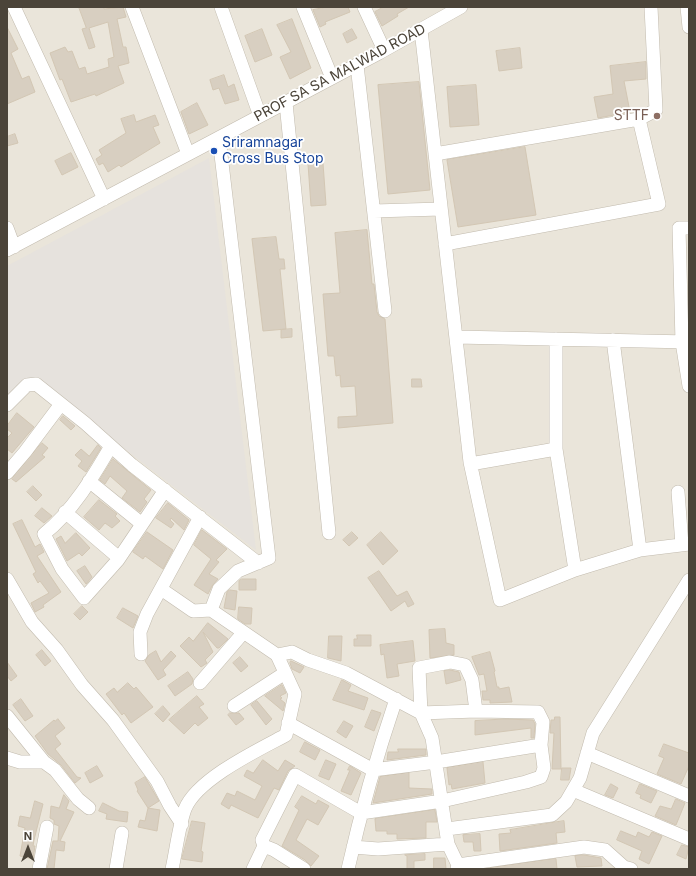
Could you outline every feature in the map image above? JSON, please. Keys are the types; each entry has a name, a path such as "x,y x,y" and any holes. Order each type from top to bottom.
{"street":[{"path":"14,7 104,199"},
{"path":"132,7 188,154"},
{"path":"221,7 260,116"},
{"path":"303,7 332,78"},
{"path":"364,7 384,50"},
{"name":"PROF SA SA MALWAD ROAD","path":"11,248 357,65 461,7"},
{"path":"435,154 639,119 656,110 651,7"},
{"path":"686,7 689,27"},
{"path":"420,30 470,462 500,600 575,570 640,550 685,544 678,492"},
{"path":"357,65 385,311"},
{"path":"286,103 329,533"},
{"path":"445,244 659,204 639,119"},
{"path":"211,610 219,589 238,571 269,558 219,138"},
{"path":"374,211 441,209"},
{"path":"7,228 11,248"},
{"path":"689,228 679,228 685,291 685,342 689,386"},
{"path":"456,337 685,342"},
{"path":"556,339 556,449 575,570"},
{"path":"613,340 640,550"},
{"path":"7,405 27,385 36,384 165,490 258,562"},
{"path":"7,472 25,452 61,404"},
{"path":"111,446 66,512 44,534 62,569 84,598 119,558 165,490"},
{"path":"476,463 556,449"},
{"path":"89,480 142,524"},
{"path":"66,512 119,558"},
{"path":"141,654 140,632 147,614 200,517"},
{"path":"7,579 32,622 57,650 82,685 113,720 157,781 170,806 182,824"},
{"path":"447,829 552,815 566,802 580,778 593,733 689,580"},
{"path":"161,589 193,611 211,610 277,655 295,694 286,735 237,762 198,791 185,808 172,869"},
{"path":"200,683 243,633"},
{"path":"253,869 264,846 262,840 296,775 361,813 442,800 526,782 541,777 544,768 541,745 543,722 538,712 476,711 421,713 396,698 346,673 308,660 292,652 277,655"},
{"path":"476,711 472,680 466,665 450,662 419,668 421,713 432,738 447,829 448,844 459,868 584,848 605,850 625,868"},
{"path":"234,706 285,673"},
{"path":"348,869 373,770 396,698"},
{"path":"7,716 44,762 54,770 78,799 89,808"},
{"path":"288,723 373,770 436,762 541,745"},
{"path":"587,753 689,796"},
{"path":"7,758 20,762 44,762"},
{"path":"573,790 689,839"},
{"path":"39,869 47,826"},
{"path":"116,869 122,833"},
{"path":"353,847 378,849 448,844"},
{"path":"264,846 274,850 304,869"}],"shaded area":[{"path":"7,7 689,7 689,869 7,869"},
{"path":"209,158 256,550 35,380 7,412 7,266"}],"building":[{"path":"79,7 104,7 104,9 123,7 126,17 117,19 123,47 126,47 129,63 118,66 124,83 96,96 95,94 71,102 62,79 60,80 50,53 65,47 68,52 72,51 79,69 85,67 87,74 109,67 108,59 114,57 108,22 89,28 95,47 89,49 82,29 86,28"},
{"path":"327,7 348,7 350,12 325,22 326,24 320,27 313,10"},
{"path":"384,7 409,7 382,26 375,12"},
{"path":"292,19 311,68 290,79 280,57 291,52 277,25"},
{"path":"7,27 18,49 11,53 22,79 29,76 35,92 7,104"},
{"path":"262,29 272,55 255,62 245,36"},
{"path":"352,29 357,38 347,43 343,34"},
{"path":"520,48 522,68 499,71 496,51"},
{"path":"646,62 646,79 624,81 630,112 598,118 594,97 613,94 610,66"},
{"path":"224,75 228,87 234,84 239,100 225,104 219,88 213,90 210,80"},
{"path":"419,82 430,190 388,194 378,85"},
{"path":"476,85 479,125 450,127 447,87"},
{"path":"197,103 208,125 189,134 181,112"},
{"path":"134,115 136,122 155,115 159,125 153,127 160,143 121,167 119,165 108,172 103,163 99,165 96,159 102,155 99,150 126,133 121,119"},
{"path":"15,134 18,143 7,146 7,137"},
{"path":"525,147 536,215 458,227 447,160"},
{"path":"71,153 78,167 62,175 55,161"},
{"path":"323,163 326,205 311,206 308,164"},
{"path":"367,230 372,284 374,284 377,312 379,316 385,319 393,423 338,428 338,417 357,416 355,386 341,387 340,375 336,376 334,356 328,356 323,294 340,293 335,233"},
{"path":"276,237 279,259 284,259 285,269 280,269 286,329 263,331 252,239"},
{"path":"292,329 292,337 281,338 281,330"},
{"path":"412,379 421,379 422,387 412,387"},
{"path":"17,413 34,427 12,453 7,449 7,438 12,433 7,429 7,426"},
{"path":"63,416 75,426 71,430 60,420"},
{"path":"42,443 48,448 42,455 45,457 16,482 12,479"},
{"path":"98,445 101,448 86,472 78,466 82,461 75,455 81,449 89,456"},
{"path":"113,459 151,490 144,499 147,502 140,512 122,498 127,491 110,476 105,484 100,480"},
{"path":"33,486 42,495 36,501 27,492"},
{"path":"99,500 117,514 115,516 120,521 112,528 105,523 99,530 84,517"},
{"path":"168,503 189,520 184,530 171,518 170,520 174,524 171,528 156,518"},
{"path":"42,508 52,516 44,523 35,516"},
{"path":"22,520 35,547 40,544 44,552 37,556 61,592 43,605 44,607 35,612 31,603 49,593 40,581 38,583 33,574 36,572 13,524"},
{"path":"202,530 227,549 216,560 219,562 209,574 218,579 208,594 194,585 211,559 194,545"},
{"path":"147,532 173,550 163,569 145,556 143,559 133,552"},
{"path":"352,532 358,538 349,546 343,540"},
{"path":"381,532 398,551 383,565 367,545"},
{"path":"76,533 90,548 82,556 79,553 67,561 56,539 61,536 65,543"},
{"path":"85,566 92,577 86,584 77,571"},
{"path":"379,571 397,596 407,591 414,604 408,607 405,601 391,611 368,578"},
{"path":"242,579 256,579 256,590 239,590 239,581"},
{"path":"230,590 237,591 235,610 224,608 227,592"},
{"path":"82,606 88,612 80,620 74,614"},
{"path":"239,607 252,608 251,624 245,624 238,619"},
{"path":"123,608 138,616 133,628 117,618"},
{"path":"208,623 228,639 219,648 217,648 203,632 213,652 205,660 207,663 201,667 180,646 189,637 193,641"},
{"path":"445,629 446,643 454,645 454,655 430,658 429,630"},
{"path":"357,635 371,635 371,646 354,646 354,639 357,639"},
{"path":"329,636 342,636 341,661 328,658"},
{"path":"413,641 415,661 397,664 399,676 387,678 384,654 381,655 380,645"},
{"path":"42,650 51,661 45,666 36,655"},
{"path":"156,651 161,662 171,651 176,656 163,670 166,675 158,680 145,661 149,655"},
{"path":"490,652 497,687 499,687 499,689 509,687 512,702 490,703 490,700 483,700 482,691 487,691 484,674 479,675 472,657"},
{"path":"240,657 248,666 241,672 233,663"},
{"path":"291,661 304,667 300,673 292,669 290,663"},
{"path":"7,662 17,676 11,681 7,676"},
{"path":"450,670 459,672 461,680 446,684 444,671"},
{"path":"188,672 193,679 192,684 175,696 168,686"},
{"path":"342,680 351,685 348,691 368,698 364,710 333,700"},
{"path":"128,683 134,689 136,687 153,707 131,723 124,713 122,715 106,694 114,688 117,692"},
{"path":"282,685 286,693 280,696 282,698 280,699 285,703 283,711 265,696"},
{"path":"197,696 204,704 199,707 208,718 198,726 195,723 184,734 169,720"},
{"path":"21,699 33,716 25,721 13,705"},
{"path":"257,701 272,719 266,725 251,705"},
{"path":"163,706 170,714 163,722 155,714"},
{"path":"372,710 381,713 374,731 365,727"},
{"path":"230,713 239,713 244,719 236,725 228,715"},
{"path":"555,717 560,717 561,769 552,769 554,733 550,733 551,720 554,720"},
{"path":"58,719 65,728 55,736 61,744 55,749 77,777 81,778 75,783 61,765 48,754 35,736 54,720 55,721"},
{"path":"505,719 533,720 535,724 534,738 531,738 531,728 475,735 475,721"},
{"path":"344,721 353,726 346,738 337,732"},
{"path":"305,742 320,750 315,760 300,752"},
{"path":"664,744 689,753 689,766 681,784 657,774 664,758 659,756"},
{"path":"398,749 426,749 426,755 387,760 388,752 398,752"},
{"path":"263,760 278,771 285,760 295,766 288,771 279,790 274,788 258,818 231,805 229,809 221,804 227,793 235,796 237,791 255,800 262,786 244,776 247,770 253,773"},
{"path":"326,760 336,764 329,780 319,776"},
{"path":"483,762 485,783 452,789 451,784 449,785 447,768"},
{"path":"97,766 103,776 90,783 85,773"},
{"path":"350,766 361,773 351,795 341,791 350,770 348,770"},
{"path":"562,768 571,768 569,780 561,780"},
{"path":"409,773 409,788 432,789 432,794 373,803 380,777"},
{"path":"145,777 159,801 148,808 137,791 138,790 135,783"},
{"path":"611,784 618,788 613,798 605,795"},
{"path":"640,784 657,791 651,803 640,798 641,795 636,793"},
{"path":"64,795 69,801 66,809 74,812 60,841 65,842 64,851 56,850 54,869 47,869 53,841 58,841 59,826 54,824 54,820 50,818 51,806 59,808"},
{"path":"302,796 316,804 318,800 329,806 318,825 307,819 296,840 319,856 311,866 305,860 282,846 299,810 295,807"},
{"path":"676,799 685,803 676,825 655,816 660,806 671,809"},
{"path":"35,801 43,804 34,840 33,846 35,846 33,859 20,856 25,828 18,826 20,816 30,818"},
{"path":"103,803 119,811 128,812 127,822 106,819 107,814 99,811"},
{"path":"148,808 160,810 157,831 138,827 140,820 145,821"},
{"path":"435,810 437,822 426,822 426,838 397,839 397,834 387,834 387,831 376,831 375,819"},
{"path":"192,821 205,823 201,851 203,852 202,862 182,859"},
{"path":"564,821 565,832 556,833 557,843 500,851 499,834 511,833 510,830"},
{"path":"621,831 636,837 638,832 649,837 652,832 662,836 649,864 639,859 642,851 617,840"},
{"path":"480,834 481,851 474,851 473,842 464,842 463,835"},
{"path":"682,845 689,847 686,859 677,855"},
{"path":"425,854 425,860 414,861 414,869 407,869 407,856 405,855"},
{"path":"584,855 601,858 602,866 577,867 575,856"},
{"path":"434,858 445,858 446,869 434,869"},
{"path":"556,859 557,869 490,869 490,868"}],"place":[{"name":"STTF","path":"657,116"},
{"name":"Sriramnagar Cross Bus Stop","path":"214,151"}]}
